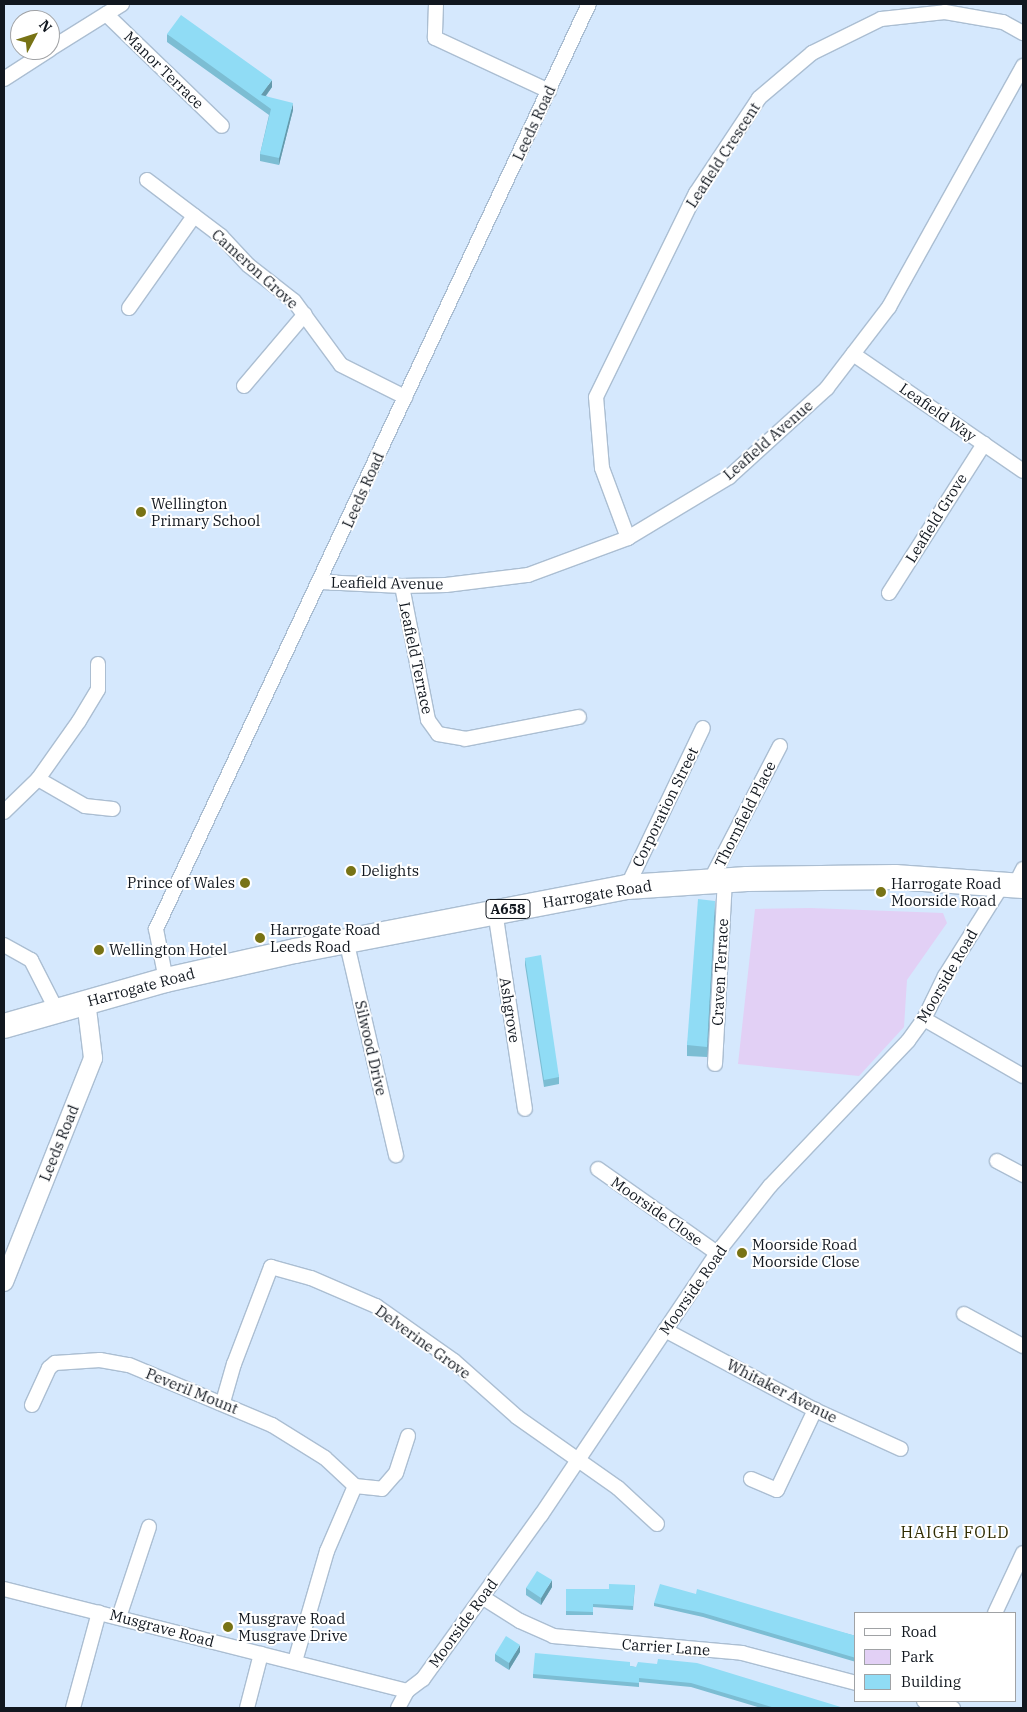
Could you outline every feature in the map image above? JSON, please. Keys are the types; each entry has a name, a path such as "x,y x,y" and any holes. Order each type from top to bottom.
{"highway":[{"name":"Harrogate Road","path":"4,1026 166,980 346,940 626,887 717,880 895,877 1016,881"}],"street":[{"path":"60,43 122,4"},
{"path":"436,4 434,38 549,91"},
{"name":"Leeds Road","path":"166,980 156,929 321,582 405,397 589,4"},
{"name":"Leafield Crescent","path":"628,538 602,468 596,396 696,193 759,98 812,53 881,19 945,12 1003,22 1023,33"},
{"name":"Manor Terrace","path":"106,14 222,126"},
{"path":"4,79 33,60"},
{"name":"Leafield Avenue","path":"321,582 402,586 446,585 528,575 628,538 728,477 827,388 889,307 1023,66"},
{"name":"Cameron Grove","path":"147,180 194,216 294,301 341,365 405,397"},
{"path":"129,308 194,216"},
{"path":"244,386 305,314"},
{"name":"Leafield Way","path":"853,354 1023,471"},
{"name":"Leafield Grove","path":"889,593 984,444"},
{"name":"Leafield Terrace","path":"402,586 428,720 438,734 465,739 579,717"},
{"path":"4,812 38,779 98,689 98,664"},
{"name":"Corporation Street","path":"626,887 703,728"},
{"name":"Thornfield Place","path":"717,880 780,746"},
{"path":"38,779 85,806 113,809"},
{"name":"Craven Terrace","path":"715,1064 717,880"},
{"name":"Moorside Road","path":"398,1708 407,1691 423,1679 482,1597 717,1253 770,1186 908,1041 924,1019 945,976 1016,881"},
{"name":"Ashgrove","path":"495,911 525,1109"},
{"name":"Silwood Drive","path":"346,940 396,1155"},
{"path":"4,945 31,960 57,1011"},
{"name":"Leeds Road","path":"4,1282 93,1058 86,1002"},
{"path":"924,1019 1023,1076"},
{"path":"997,1161 1023,1175"},
{"name":"Moorside Close","path":"598,1169 717,1253"},
{"name":"Delverine Grove","path":"224,1402 234,1364 271,1267 311,1278 376,1306 454,1361 517,1418 577,1460"},
{"path":"964,1314 1023,1346"},
{"name":"Whitaker Avenue","path":"665,1330 815,1410 901,1449"},
{"name":"Peveril Mount","path":"32,1405 49,1368 66,1361 129,1365 224,1402 272,1425 324,1458 355,1486"},
{"path":"752,1479 777,1490 815,1410"},
{"path":"295,1661 327,1551 355,1486 382,1489 396,1473 408,1436"},
{"path":"577,1460 618,1488 657,1524"},
{"path":"119,1617 149,1527"},
{"path":"995,1612 1023,1553"},
{"name":"Musgrave Road","path":"4,1589 295,1661 407,1691"},
{"name":"Carrier Lane","path":"482,1597 520,1621 553,1636 742,1653 854,1682"},
{"path":"73,1708 99,1612"},
{"path":"247,1708 261,1654"},
{"path":"928,1702 955,1708"}],"green space":[{"path":"810,908 943,913 947,923 907,980 904,1027 859,1076 738,1064 755,909"}],"building":[{"path":"181,15 272,80 261,95 293,103 279,158 260,154 271,109 167,34"},
{"path":"698,899 715,901 707,1047 687,1045"},
{"path":"541,955 559,1077 544,1080 525,958"},
{"path":"537,1571 552,1580 541,1598 526,1588"},
{"path":"609,1584 635,1585 633,1606 593,1604 593,1612 566,1611 566,1589 609,1589"},
{"path":"660,1584 696,1594 697,1589 854,1635 854,1657 703,1613 654,1603"},
{"path":"506,1636 520,1645 509,1663 495,1654"},
{"path":"535,1653 630,1662 630,1666 636,1667 638,1662 657,1664 658,1659 697,1663 844,1708 775,1708 691,1683 639,1678 639,1683 533,1674"}],"place":[{"name":"Wellington Primary School","path":"141,512"},
{"name":"Delights","path":"351,871"},
{"name":"Prince of Wales","path":"245,883"},
{"name":"Harrogate Road Moorside Road","path":"881,892"},
{"name":"Harrogate Road Leeds Road","path":"260,938"},
{"name":"Wellington Hotel","path":"99,950"},
{"name":"Moorside Road Moorside Close","path":"742,1253"},
{"name":"Musgrave Road Musgrave Drive","path":"228,1627"}],"district":[{"name":"HAIGH FOLD","path":"955,1532"}]}
